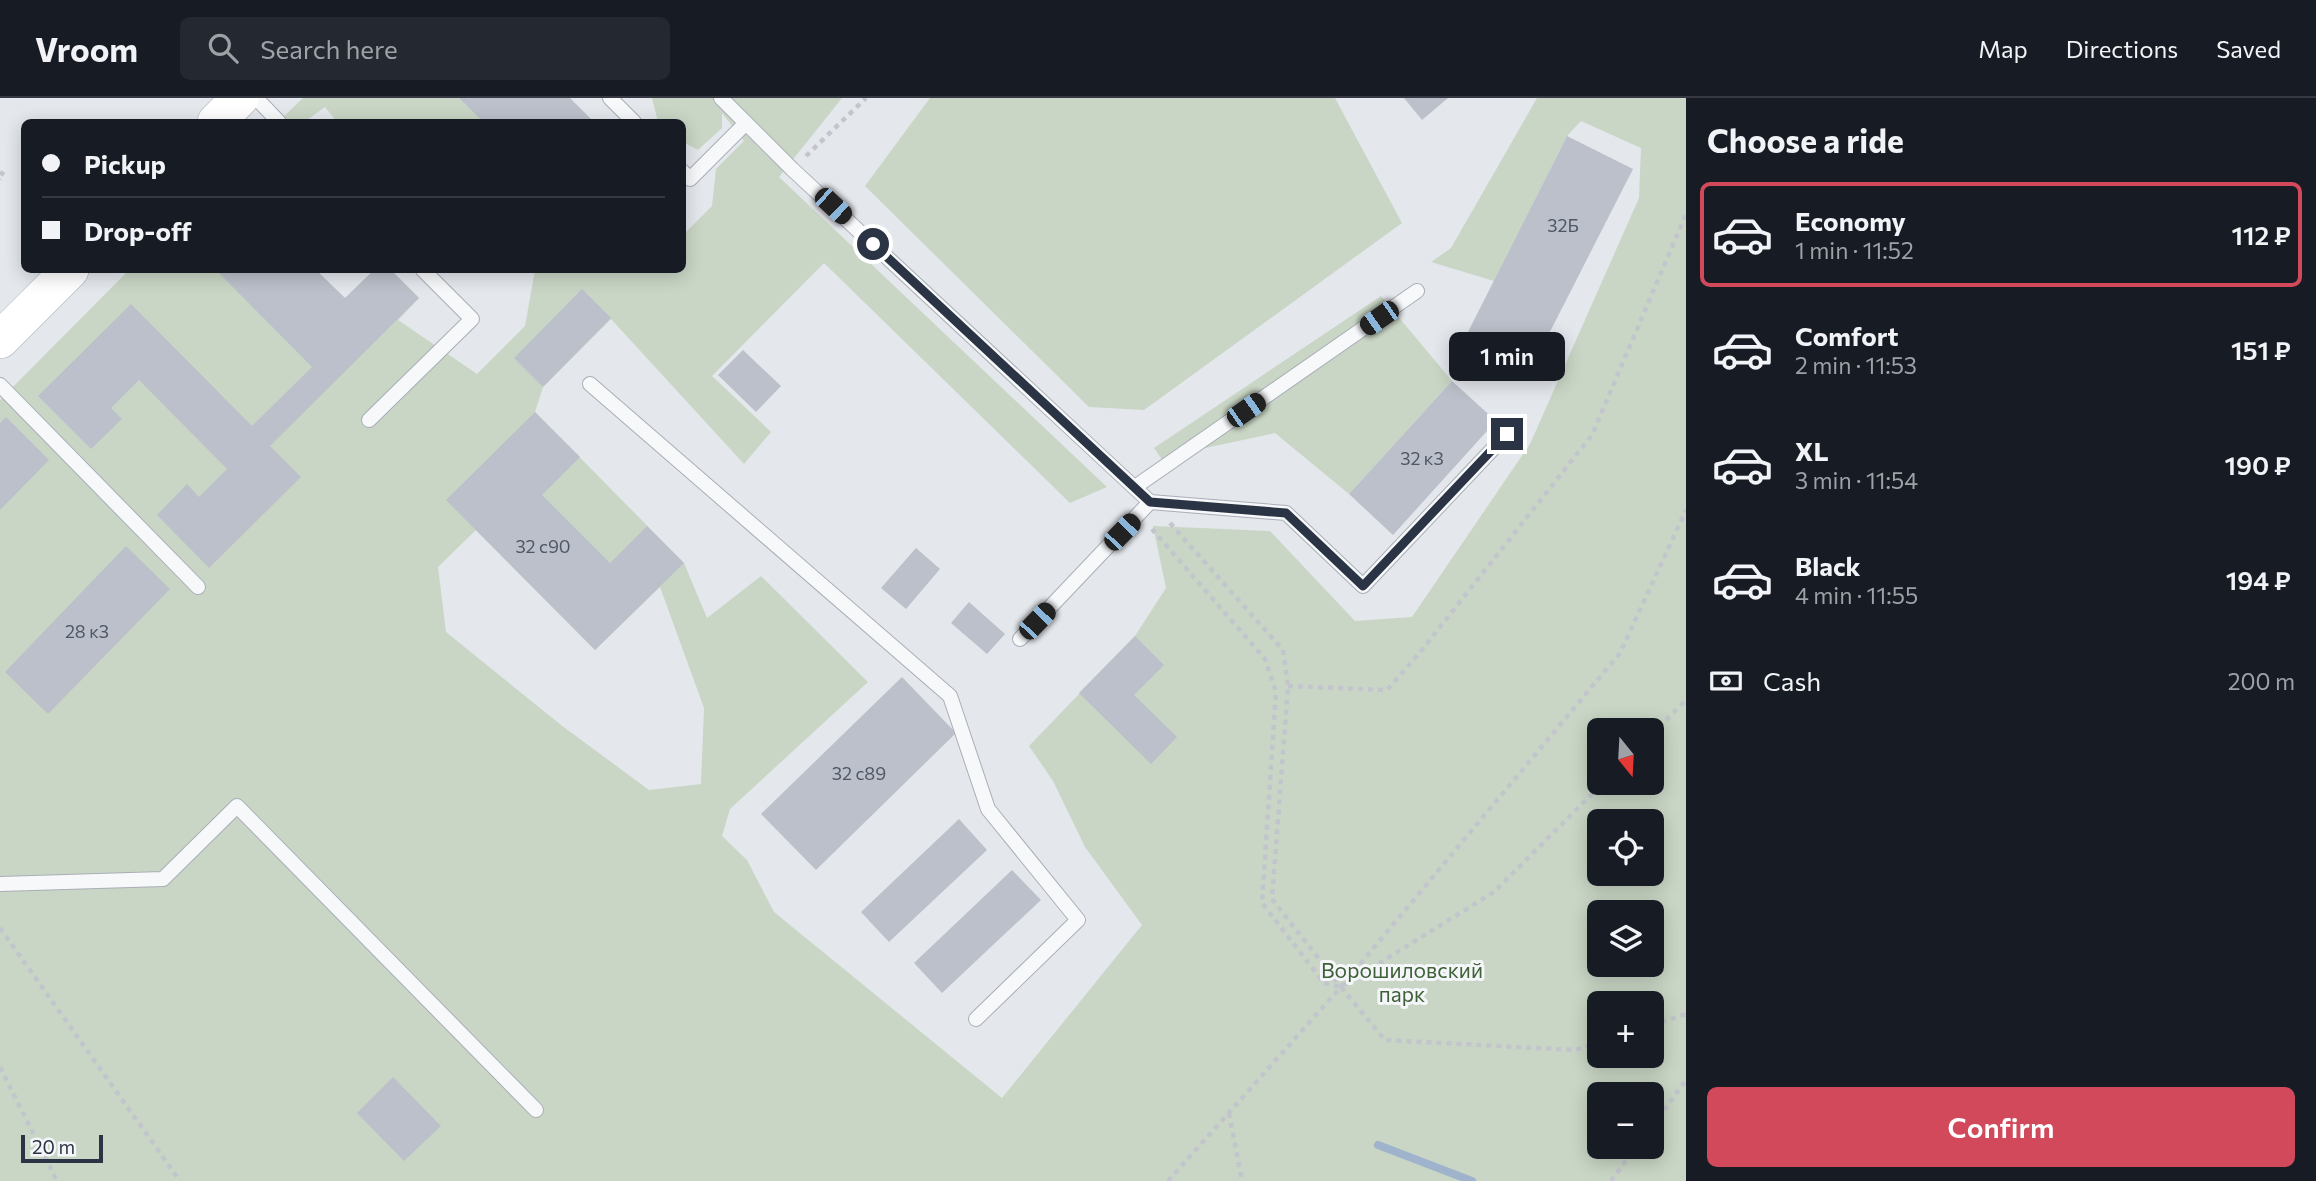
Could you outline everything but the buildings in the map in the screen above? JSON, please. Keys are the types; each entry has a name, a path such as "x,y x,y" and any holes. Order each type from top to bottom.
{"street":[{"path":"219,119 240,98"},
{"path":"0,340 67,273"}],"lane":[{"path":"256,98 276,119"},
{"path":"610,98 631,119"},
{"path":"721,98 792,169 1150,502 1286,513 1363,586 1507,434"},
{"path":"686,174 690,178 746,123"},
{"path":"369,420 472,319 426,273"},
{"path":"1135,487 1417,291"},
{"path":"590,384 950,696 988,809 1078,920 976,1018"},
{"path":"0,385 198,587"},
{"path":"1020,639 1150,502"},
{"path":"0,884 163,879 237,806 536,1110"}],"path":[{"path":"792,169 866,98"},
{"path":"0,172 4,175 0,179"},
{"path":"1288,686 1387,690 1421,651 1592,435 1686,214"},
{"path":"1150,502 1283,650 1288,686 1272,899 1342,987 1385,1040 1575,1050 1587,1046"},
{"path":"1168,1181 1342,987 1620,653 1686,510"},
{"path":"1139,514 1265,659 1276,692 1262,903 1324,983 1342,987 1494,892 1591,795"},
{"path":"1664,722 1686,700"},
{"path":"0,928 180,1181"},
{"path":"1664,1021 1686,1014"},
{"path":"0,1067 57,1181"},
{"path":"1664,1110 1686,1080"},
{"path":"1229,1112 1241,1181"},
{"path":"1611,1181 1627,1159"}],"green space":[{"path":"303,98 459,98 480,119 335,119 325,107 308,119 281,119"},
{"name":"Ворошиловский парк","path":"652,98 842,98 779,177 1107,487 1070,503 824,263 712,376 771,432 744,464 611,319 543,387 535,412 684,563 707,618 761,576 868,682 730,809 722,836 747,860 774,912 1002,1098 1142,925 1085,847 1053,781 1029,746 1135,636 1166,588 1153,526 1270,531 1355,621 1412,617 1530,444 1639,198 1641,148 1581,121 1567,136 1494,281 1431,262 1451,248 1537,98 1686,98 1686,1181 0,1181 0,400 126,273 319,273 345,298 371,273 394,273 419,298 398,320 477,374 525,326 534,273 686,273 686,232 712,206 716,169 744,141 722,113 722,128 698,150 686,144 686,119 657,119","holes":["476,530 595,650 660,587 704,708 701,784 649,790 561,725 446,632 438,567"]},
{"path":"930,98 1335,98 1402,223 1144,410 1089,407 865,186"},
{"path":"1381,296 1452,381 1349,494 1275,433 1191,451 1163,461 1154,448"}],"waterway":[{"path":"1378,1145 1472,1181"}],"route":[{"path":"873,244 1150,502 1286,513 1363,586 1507,434"}]}
